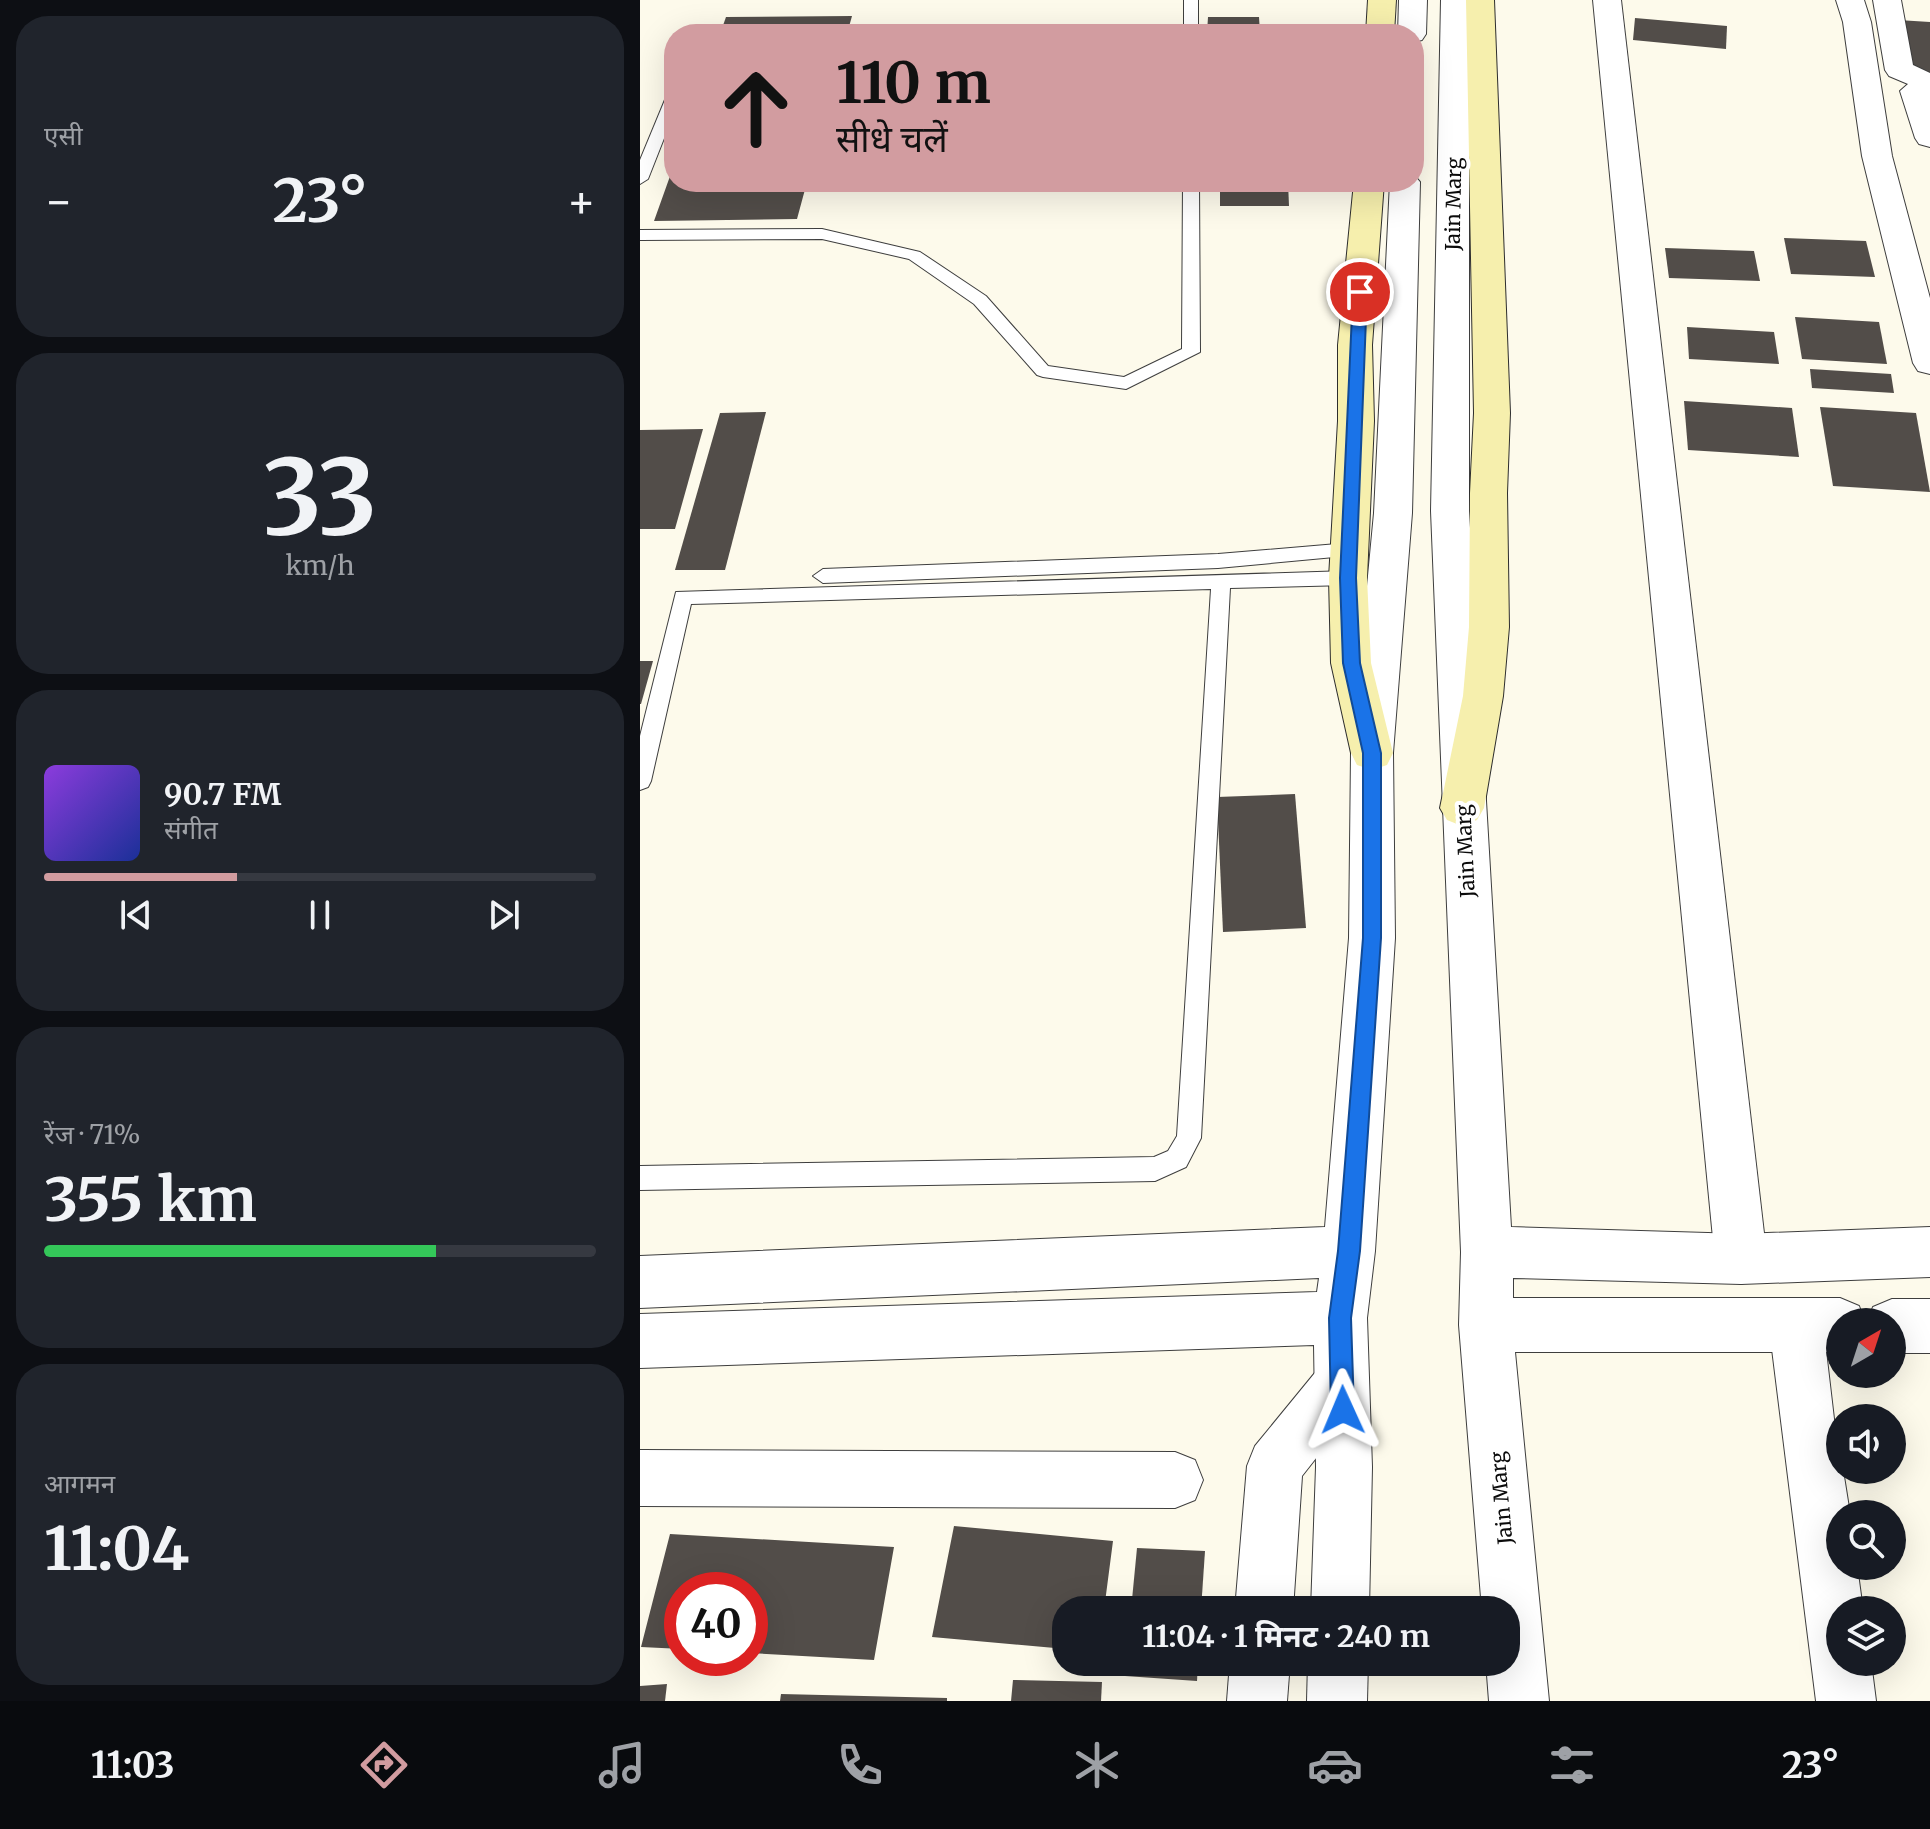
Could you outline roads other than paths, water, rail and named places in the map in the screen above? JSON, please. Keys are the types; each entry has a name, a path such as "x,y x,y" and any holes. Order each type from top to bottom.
{"main road":[{"path":"1381,24 1382,0"},
{"path":"1462,808 1483,714 1489,627 1487,464 1492,413 1480,0"},
{"path":"1368,192 1355,345 1349,564 1351,663 1372,753"}],"street":[{"path":"1412,24 1413,0"},
{"name":"Jain Marg","path":"1455,0 1450,511 1462,808 1487,1252 1486,1325 1519,1701"},
{"path":"1607,0 1741,1259"},
{"path":"1850,0 1857,22 1877,156 1930,363"},
{"path":"1887,0 1899,70 1925,89 1930,138"},
{"path":"1867,88 1925,89"},
{"path":"1340,1596 1344,1467 1340,1318 1349,1251 1372,938 1372,753 1392,541 1405,192"},
{"path":"640,1282 1349,1251"},
{"path":"1487,1252 1741,1259 1930,1252"},
{"path":"640,1341 1340,1318"},
{"path":"1486,1325 1818,1325 1836,1596"},
{"path":"1906,1326 1930,1326"},
{"path":"1265,1596 1275,1466 1342,1382"},
{"path":"640,1478 1175,1480"},
{"path":"1257,1701 1259,1676"},
{"path":"1337,1701 1338,1676"},
{"path":"1843,1676 1846,1701"}],"lane":[{"path":"1191,0 1191,24"},
{"path":"640,179 664,120"},
{"path":"640,235 822,234 914,255 980,300 1043,371 1126,383 1191,352 1191,192"},
{"path":"823,576 1218,561 1349,564"},
{"path":"640,781 683,597 1221,583 1349,564"},
{"path":"640,1178 1155,1169 1177,1159 1189,1138 1221,583"}]}
